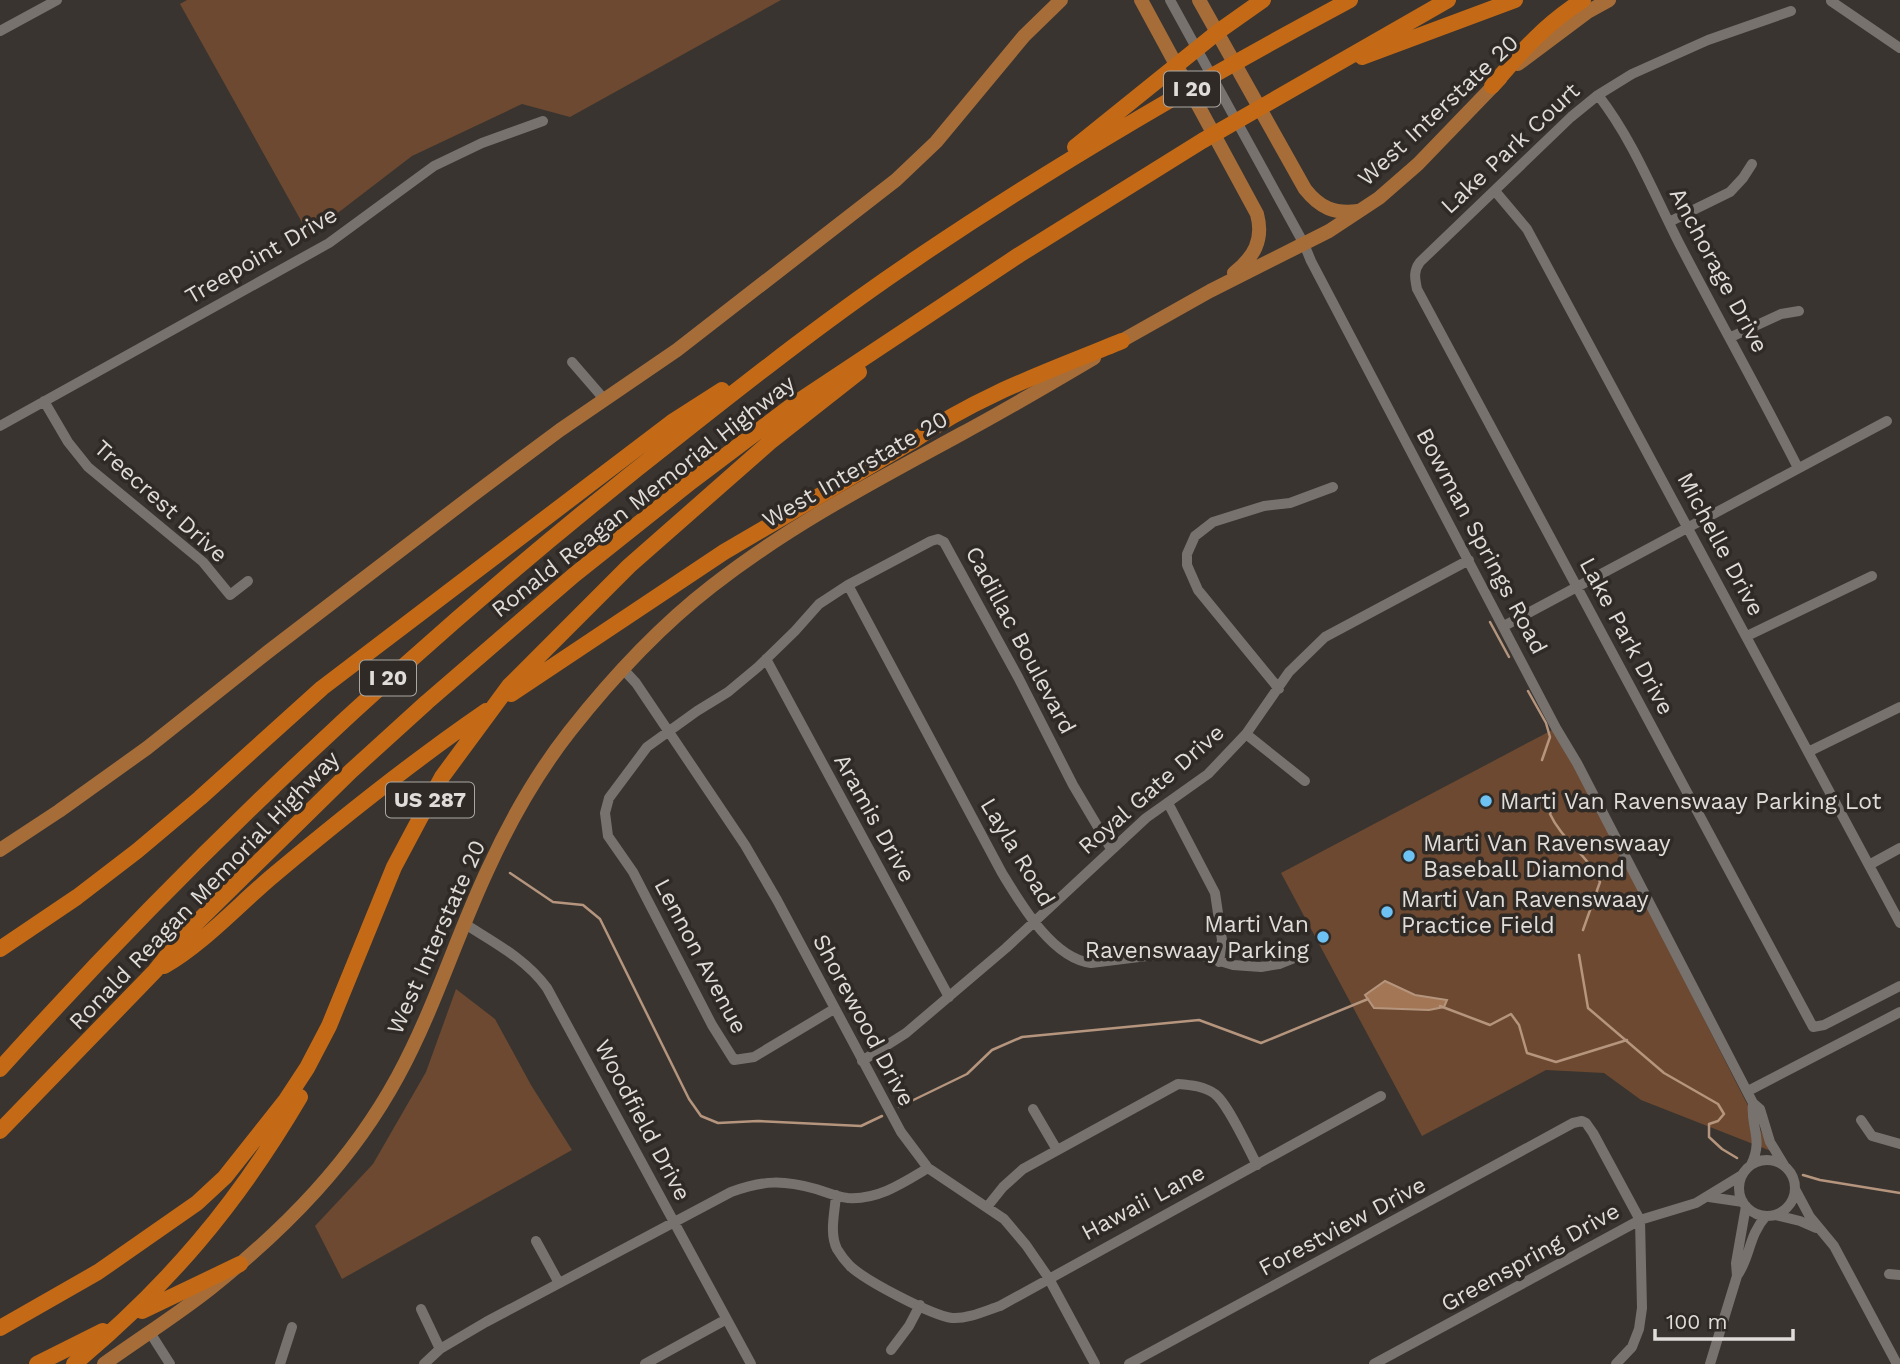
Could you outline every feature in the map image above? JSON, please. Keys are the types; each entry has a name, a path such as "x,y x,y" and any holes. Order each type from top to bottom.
{"highway":[{"path":"1035,180 1194,51 1263,0"},
{"name":"Ronald Reagan Memorial Highway","path":"0,1069 188,869 260,797 364,699 548,540 815,329 915,259 1035,180 1350,0"},
{"name":"Ronald Reagan Memorial Highway","path":"0,1131 155,971 182,937 351,771 574,575 790,407 932,313 1139,180 1320,72 1448,0"},
{"path":"1320,72 1515,0"},
{"path":"1492,86 1532,39 1554,19 1583,0"},
{"name":"US 287","path":"0,1328 98,1272 197,1203 225,1177 295,1089 329,1026 394,867 442,777 509,687 629,566 770,442 932,313"},
{"path":"0,949 77,897 137,851 322,688 404,625 672,422 815,329"},
{"path":"155,971 181,956 359,804 466,725 724,552 915,439 944,419 1122,341"},
{"path":"74,1364 138,1309 188,1256 254,1172 306,1087 307,1068"},
{"path":"37,1364 240,1264"}],"main road":[{"path":"0,850 147,748 269,650 469,498 604,399 677,350 914,164 936,142 1024,36 1061,0"},
{"path":"1141,0 1257,215 1261,228 1260,240 1254,254 1242,267 1210,291"},
{"path":"1199,0 1305,189 1315,201 1328,209 1342,213 1359,211"},
{"name":"West Interstate 20","path":"104,1364 209,1290 273,1236 320,1189 368,1124 398,1077 427,1016 493,858 516,814 569,732 669,622 711,586 779,537 857,489 965,433 1210,291 1304,244 1379,198 1418,164 1492,86 1532,52 1609,0"}],"street":[{"path":"0,31 57,0"},
{"name":"Bowman Springs Road","path":"1170,0 1304,244 1753,1103 1760,1109 1770,1142 1784,1165"},
{"path":"1831,1 1900,48"},
{"name":"Lake Park Court","path":"1419,262 1561,126 1598,95 1632,74 1708,40 1791,11"},
{"name":"Anchorage Drive","path":"1598,95 1625,133 1798,468"},
{"name":"Treepoint Drive","path":"0,426 329,243 434,166 543,121"},
{"path":"1669,222 1730,192 1744,178 1752,164"},
{"name":"Michelle Drive","path":"1495,191 1527,229 1900,923"},
{"name":"Lake Park Drive","path":"1419,262 1415,272 1417,289 1813,1027 1824,1026 1900,986"},
{"path":"1731,337 1781,314 1799,311"},
{"path":"572,362 604,399"},
{"name":"Treecrest Drive","path":"44,401 76,454 88,467 203,562 230,595 248,580"},
{"path":"1504,626 1887,421"},
{"path":"1279,690 1198,590 1191,579 1187,554 1195,536 1213,522 1264,506 1290,503 1333,487"},
{"name":"Cadillac Boulevard","path":"607,806 609,798 623,777 647,747 668,730 727,692 766,659 819,604 848,585 938,539 944,542 1073,785 1111,849"},
{"name":"Royal Gate Drive","path":"862,1061 906,1033 1111,849 1208,774 1246,734 1289,673 1325,637 1433,581 1469,559"},
{"path":"1747,636 1872,576"},
{"name":"Layla Road","path":"848,585 1002,873 1034,920 1062,950 1077,961 1096,963 1187,951 1219,962 1261,967 1279,964 1304,954"},
{"name":"Aramis Drive","path":"766,659 949,997"},
{"name":"Shorewood Drive","path":"624,670 636,683 745,845 901,1132 928,1168 988,1207 1004,1219 1019,1236 1048,1278 1095,1364"},
{"path":"1808,752 1900,707"},
{"path":"1246,734 1305,781"},
{"path":"1168,803 1215,894 1222,940 1219,962"},
{"name":"Lennon Avenue","path":"607,806 605,813 608,836 633,872 712,1025 734,1060 754,1057 834,1009"},
{"path":"1869,865 1900,848"},
{"name":"Woodfield Drive","path":"465,924 520,959 536,973 547,988 751,1364"},
{"path":"1748,1091 1900,1012"},
{"path":"988,1207 1003,1187 1023,1169 1106,1125 1166,1088 1178,1084 1197,1085 1216,1094 1257,1165"},
{"name":"Hawaii Lane","path":"836,1195 833,1233 838,1251 851,1267 873,1282 933,1313 954,1318 973,1315 1000,1306 1381,1096"},
{"name":"Bowman Springs Road","path":"1751,1165 1758,1144 1753,1103"},
{"path":"1033,1109 1057,1150"},
{"path":"1861,1120 1872,1136 1900,1144"},
{"name":"Forestview Drive","path":"1129,1364 1482,1175 1573,1123 1582,1121 1593,1133 1640,1220"},
{"path":"1822,1231 1800,1221 1757,1214 1745,1204 1740,1194 1742,1175 1751,1165 1766,1160 1784,1165 1794,1180 1803,1207 1834,1246 1897,1364"},
{"path":"424,1364 440,1349 559,1283 706,1203 754,1184 790,1182 847,1198 893,1189 928,1168"},
{"name":"Greenspring Drive","path":"1374,1364 1471,1314 1640,1220 1709,1197 1742,1175"},
{"path":"1710,1364 1754,1231 1770,1215 1789,1205 1795,1189"},
{"name":"Greenspring Drive","path":"1709,1197 1745,1204"},
{"path":"1737,1276 1745,1204"},
{"path":"1616,1364 1632,1347 1641,1319 1640,1220"},
{"path":"536,1241 559,1283"},
{"path":"891,1350 909,1326 919,1306"},
{"path":"421,1309 440,1349"},
{"path":"645,1364 726,1320"},
{"path":"280,1364 292,1327"},
{"path":"149,1331 170,1364"}],"shaded area":[{"path":"187,0 781,0 570,117 522,104 412,156 309,235 180,4"},
{"path":"1556,728 1771,1151 1641,1100 1604,1073 1546,1070 1422,1136 1281,873"},
{"path":"1385,981 1415,995 1447,1000 1444,1007 1429,1010 1374,1008 1365,995"},
{"path":"456,989 495,1019 531,1085 572,1150 342,1279 315,1226 373,1164 426,1072"}],"waterway":[{"path":"1490,622 1509,657"},
{"path":"1528,691 1546,723 1550,737 1542,760"},
{"path":"1557,795 1550,814 1600,882 1583,930"},
{"path":"510,873 553,902 583,905 600,919 689,1099 701,1116 718,1123 758,1121 861,1126 882,1116"},
{"path":"1579,955 1588,1008 1664,1073 1718,1104 1724,1114 1718,1121 1709,1124 1709,1137 1737,1158"},
{"path":"899,1107 967,1074 992,1050 1022,1037 1199,1020 1261,1043 1368,999"},
{"path":"1440,1006 1490,1025 1511,1014 1519,1025 1527,1053 1556,1062 1627,1040"},
{"path":"1803,1175 1900,1193"}],"place":[{"name":"Marti Van Ravenswaay Parking Lot","path":"1486,801"},
{"name":"Marti Van Ravenswaay Baseball Diamond","path":"1409,856"},
{"name":"Marti Van Ravenswaay Practice Field","path":"1387,912"},
{"name":"Marti Van Ravenswaay Parking","path":"1323,937"}]}
